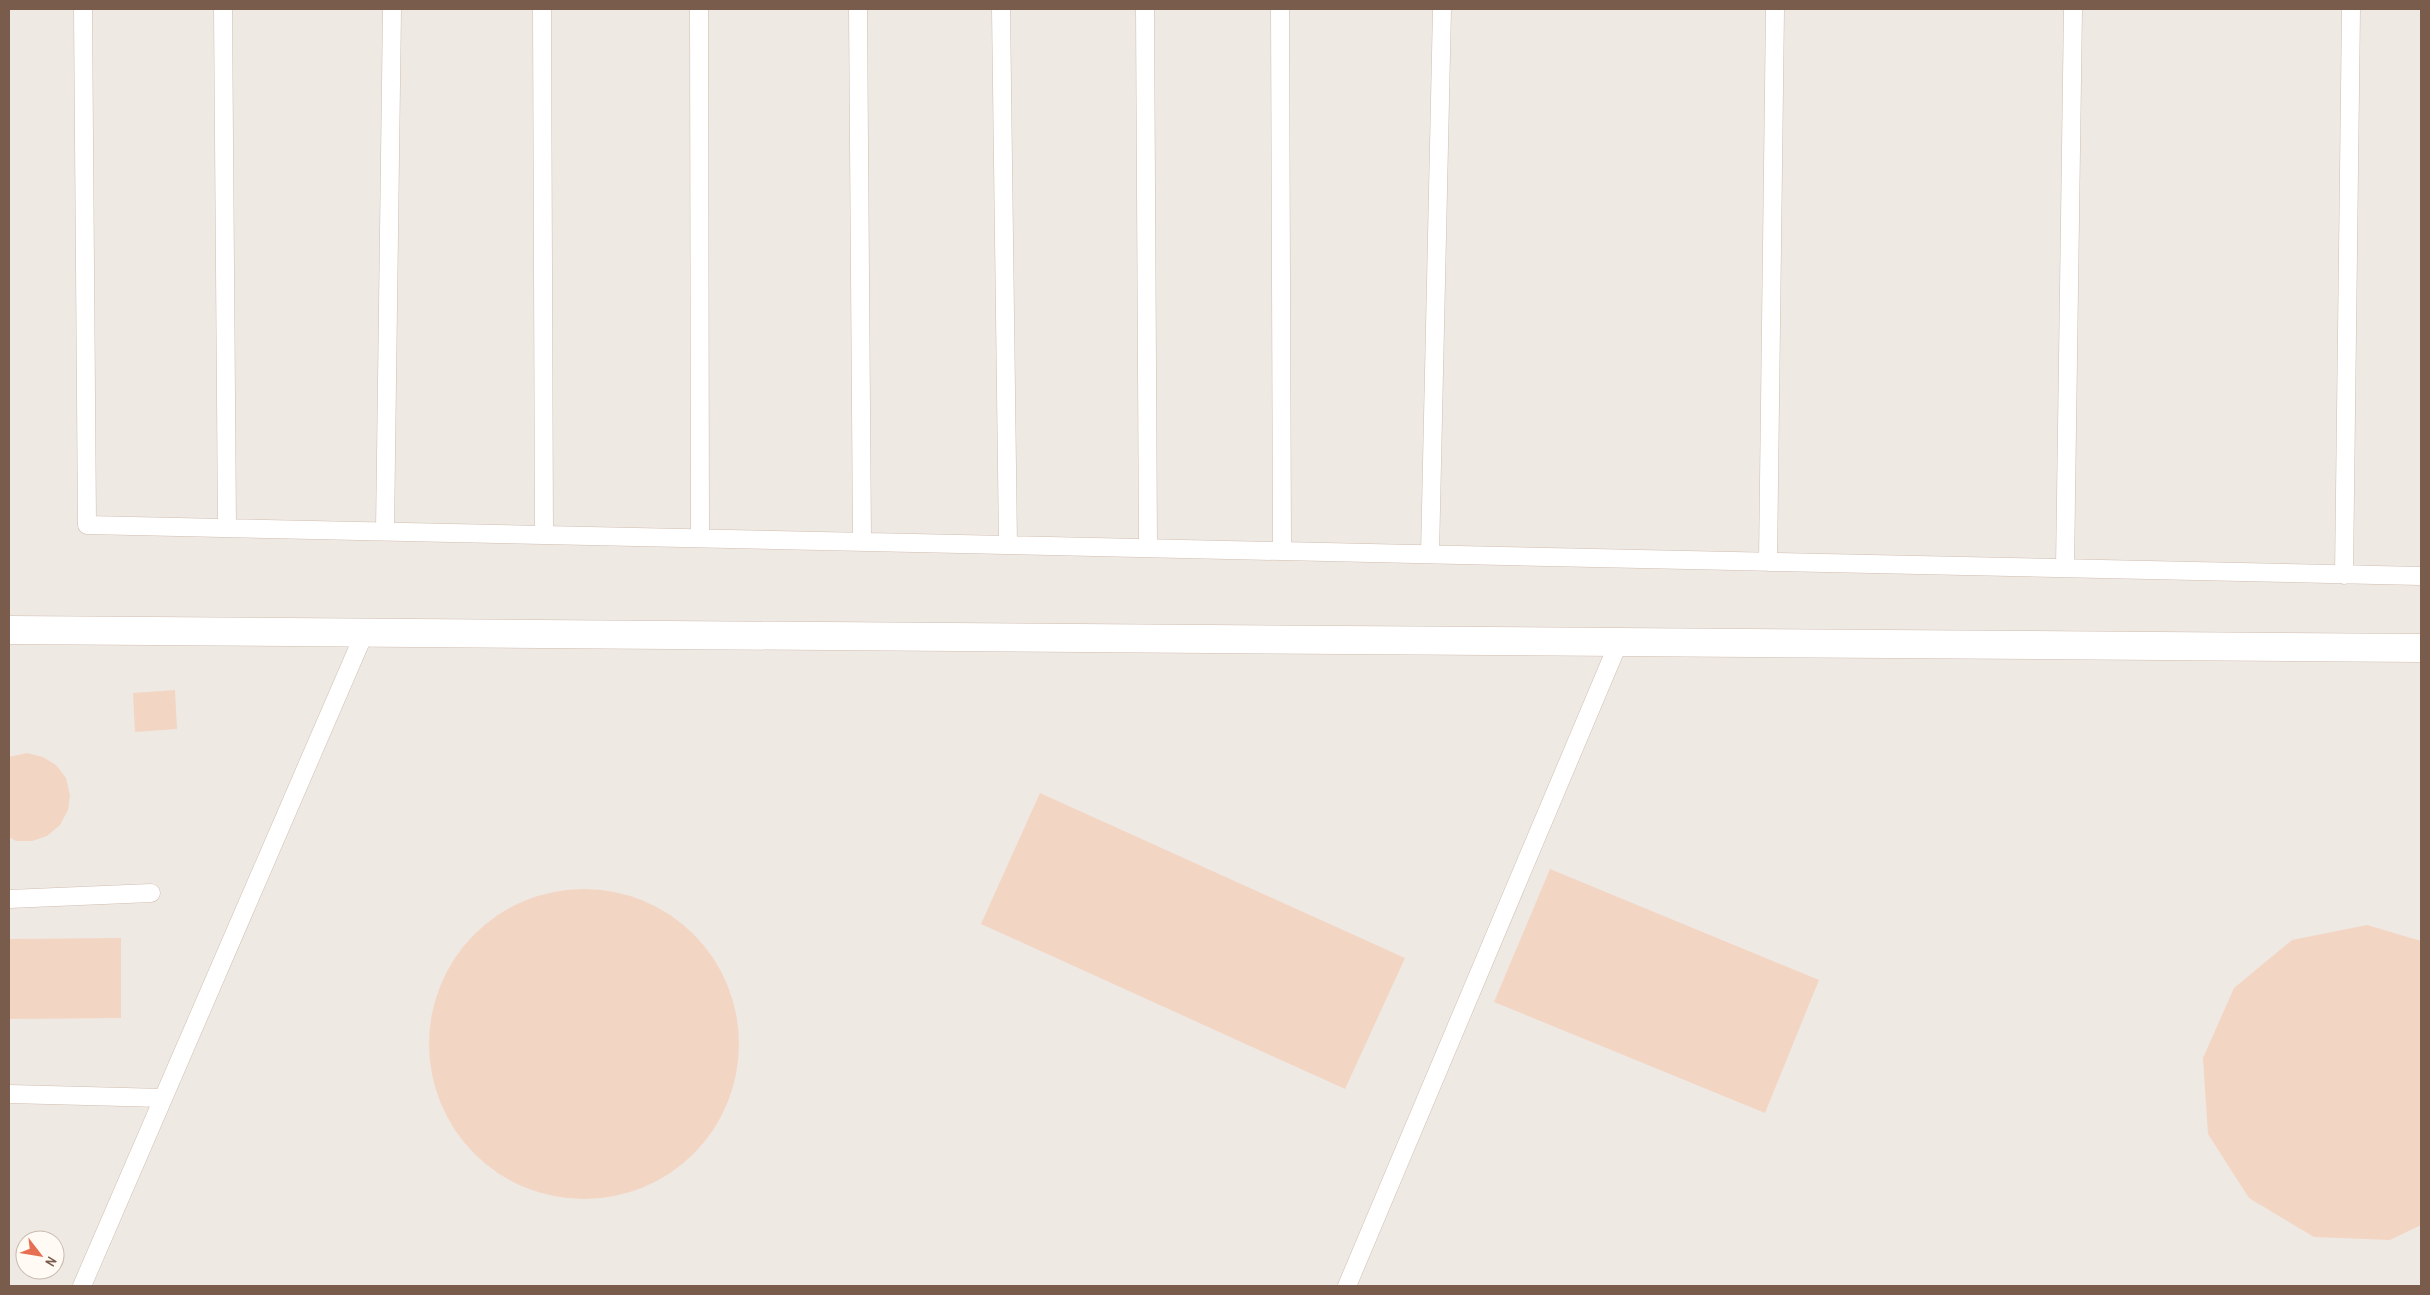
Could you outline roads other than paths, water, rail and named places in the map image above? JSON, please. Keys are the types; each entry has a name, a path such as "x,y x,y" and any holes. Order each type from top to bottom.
{"street":[{"path":"9,630 1618,644 2421,648"}],"lane":[{"path":"83,9 87,525 2421,576"},
{"path":"223,9 227,528"},
{"path":"385,531 392,9"},
{"path":"542,9 544,535"},
{"path":"700,9 700,538"},
{"path":"858,9 862,542"},
{"path":"1001,9 1008,545"},
{"path":"1145,9 1148,548"},
{"path":"1280,9 1282,551"},
{"path":"1430,554 1442,9"},
{"path":"1768,562 1775,9"},
{"path":"2064,568 2072,9"},
{"path":"2344,575 2351,9"},
{"path":"82,1286 364,634"},
{"path":"1347,1286 1618,644"},
{"path":"9,899 152,893"},
{"path":"9,1094 163,1098"}]}
